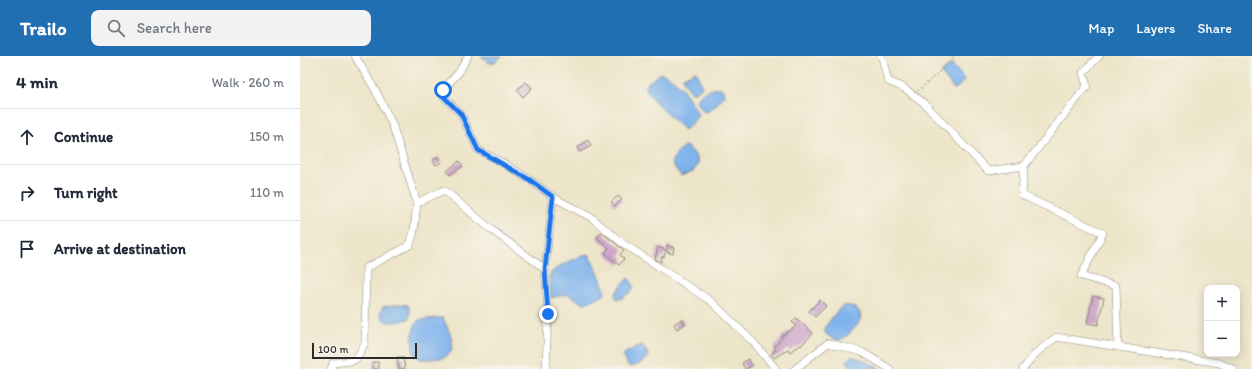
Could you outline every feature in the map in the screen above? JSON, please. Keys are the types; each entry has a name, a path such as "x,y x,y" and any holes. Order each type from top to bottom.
{"street":[{"path":"331,369 333,363 356,359 365,343 366,268 410,246 414,231 417,203 392,124 376,92 355,56"},
{"path":"468,56 459,72 443,90 444,97 461,114 478,150 525,177 553,197 592,218 621,242 712,302 754,343 776,369"},
{"path":"881,56 888,81 904,88 924,103 988,171 1024,166"},
{"path":"1099,56 1083,74 1087,86 1024,166 1022,195 1103,233 1081,276 1116,286 1118,347"},
{"path":"417,203 444,190 492,231 545,269"},
{"path":"546,369 548,314 545,269 553,197"},
{"path":"1023,369 1036,353 1056,337 1219,363 1234,369"},
{"path":"795,369 828,343 862,352 890,369"}],"path":[{"path":"914,95 955,56"}],"water":[{"path":"481,56 502,56 495,62 489,63"},
{"path":"951,64 964,80 957,88 954,89 941,73"},
{"path":"696,71 702,87 695,92 691,92 683,81 683,77"},
{"path":"661,73 678,84 698,114 692,124 684,130 654,101 645,88 646,84"},
{"path":"719,87 723,90 724,96 712,109 704,112 696,101 704,92"},
{"path":"684,146 694,153 699,164 693,171 681,176 673,165 672,160"},
{"path":"589,254 600,277 605,291 604,295 585,303 581,303 573,297 567,295 551,298 549,281 552,272 567,262"},
{"path":"628,278 633,284 633,290 622,298 617,299 615,296 616,293"},
{"path":"398,304 408,305 410,312 409,319 396,322 385,321 380,314 383,307"},
{"path":"846,305 855,308 861,316 852,331 839,341 825,333 825,327 838,310"},
{"path":"443,318 450,334 452,339 452,349 449,354 443,358 424,360 417,357 413,350 412,344 414,327 416,323 419,320"},
{"path":"642,345 648,356 645,360 635,366 630,367 625,361 624,354"},
{"path":"851,356 864,360 880,369 853,369 847,362"}],"building":[{"path":"526,82 532,88 523,97 517,90"},
{"path":"588,140 591,146 580,152 577,148"},
{"path":"438,157 442,162 436,165 433,160"},
{"path":"459,161 463,166 450,175 447,171"},
{"path":"618,196 622,200 615,206 611,202"},
{"path":"601,232 624,250 620,255 624,259 619,265 605,253 609,248 597,238"},
{"path":"667,245 674,248 673,254 667,252"},
{"path":"658,247 666,250 664,257 662,256 661,262 655,259"},
{"path":"1093,296 1104,298 1098,325 1087,323"},
{"path":"820,300 826,306 815,317 809,311"},
{"path":"796,318 813,333 801,346 796,347 790,352 788,349 774,358 771,354 776,350 774,346 782,338 781,337 796,326 792,322"},
{"path":"682,319 685,324 677,329 674,324"},
{"path":"397,357 403,357 405,369 399,369"},
{"path":"748,359 752,366 745,369 742,363"},
{"path":"373,362 378,362 379,369 373,369"}],"route":[{"path":"443,90 444,97 461,114 478,150 503,163 553,197 545,269 548,314"}]}
